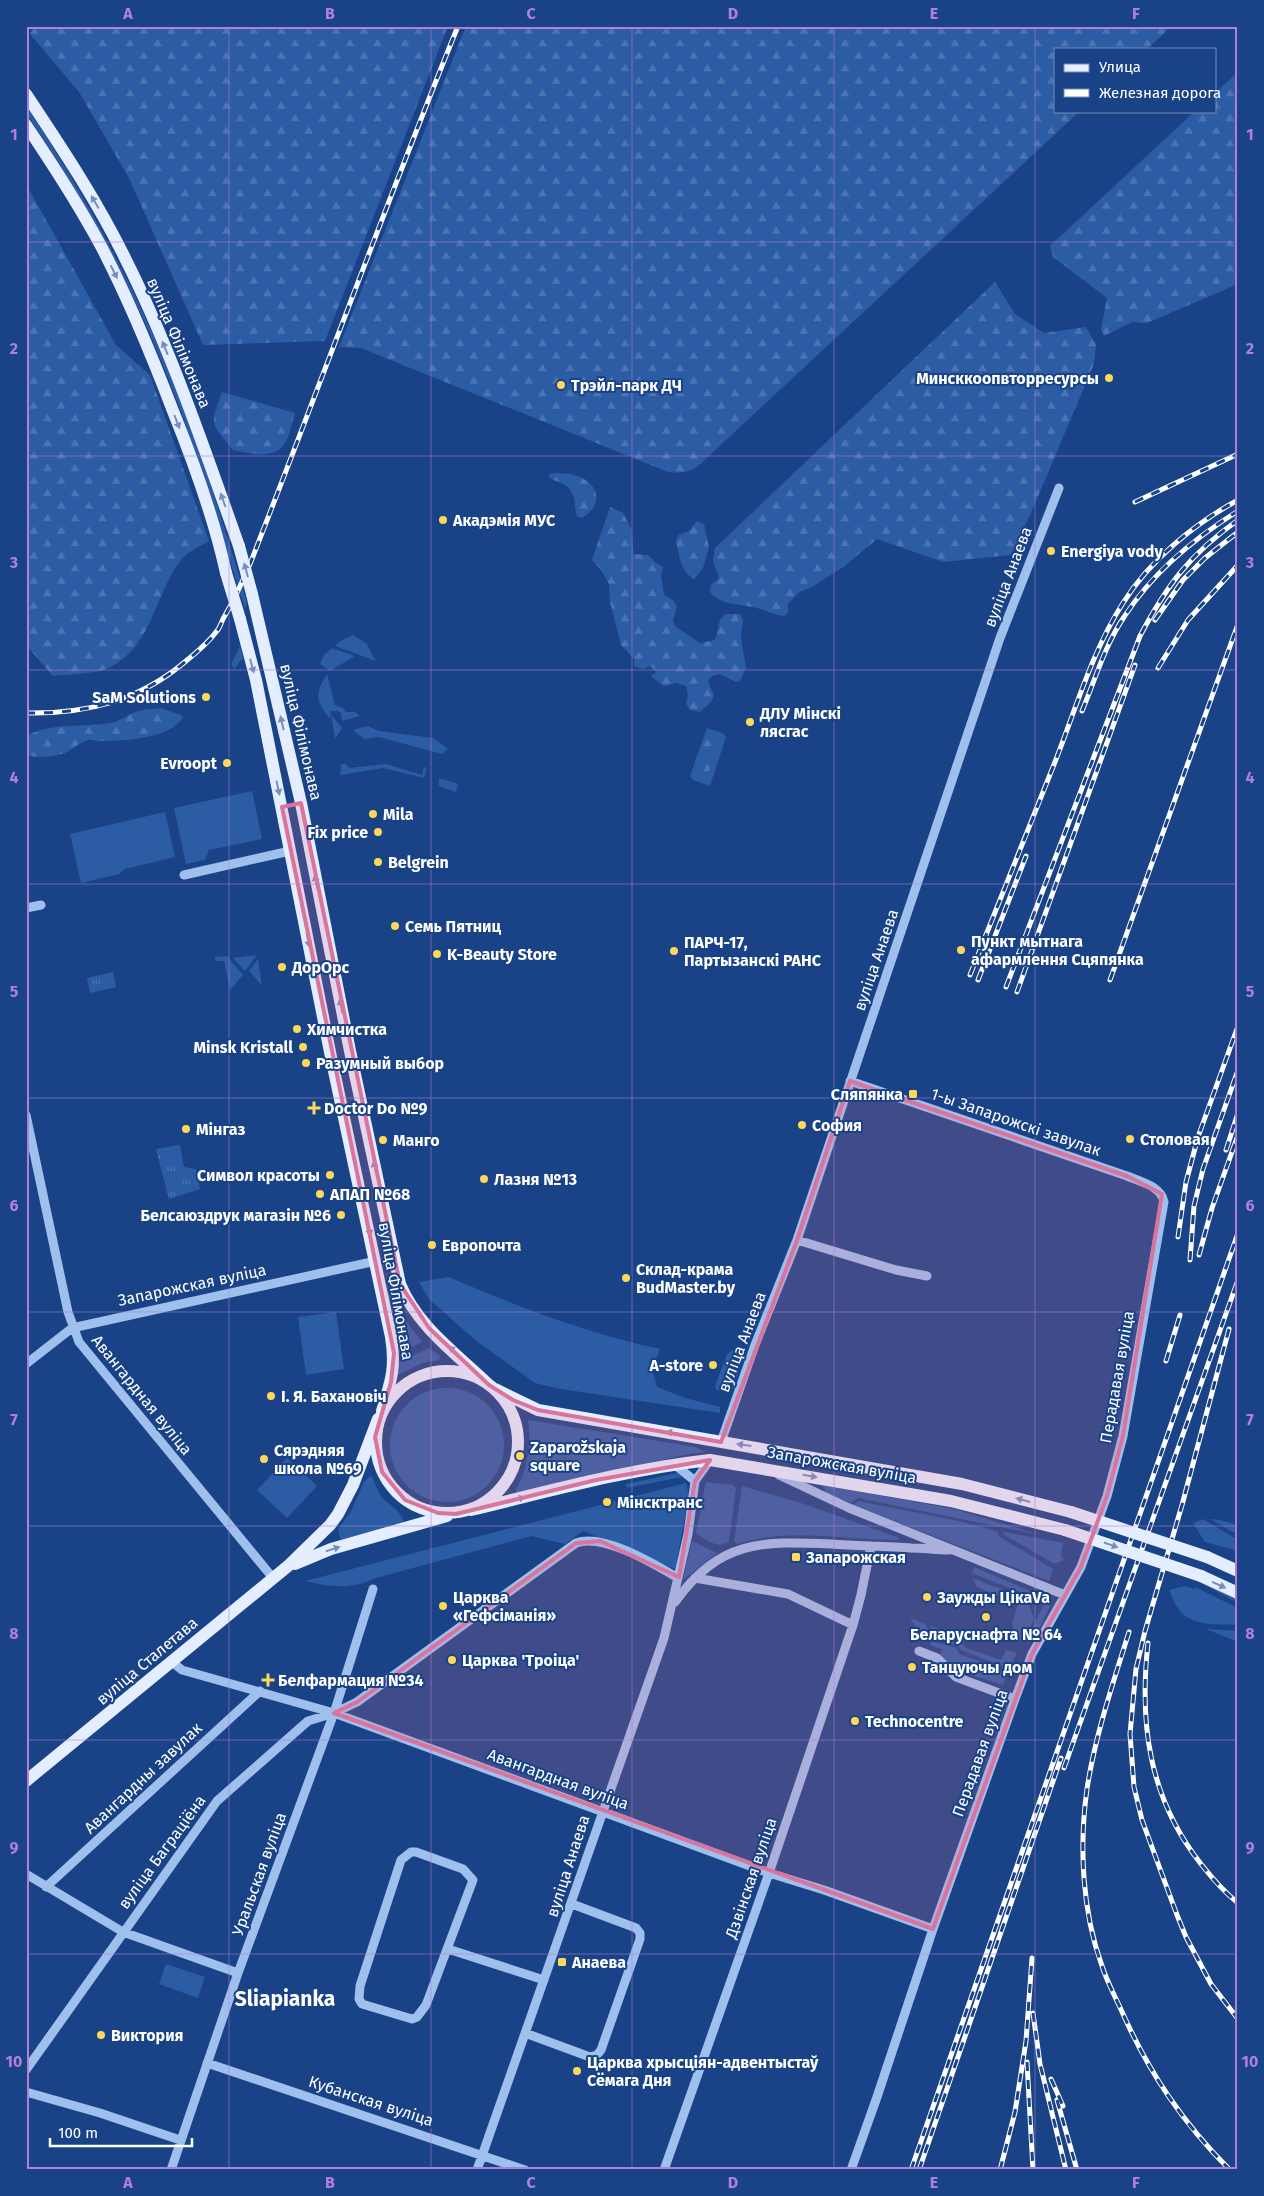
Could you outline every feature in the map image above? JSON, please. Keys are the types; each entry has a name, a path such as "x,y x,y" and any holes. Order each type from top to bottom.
{"main road":[{"name":"вуліца Філімонава","path":"26,94 78,173 124,256 149,309 187,401 239,546 252,594 300,803 350,1051 400,1284 412,1308 429,1328 492,1387"},
{"name":"вуліца Філімонава","path":"26,125 60,176 102,248 157,369 186,445 219,544 240,619 256,680 331,1057 376,1261 395,1361 391,1382 380,1415"},
{"path":"282,807 300,803"},
{"path":"445,1371 461,1372 476,1377 492,1387 512,1413 517,1442 516,1456 505,1483 484,1504 471,1510 331,1549 288,1566 330,1525 338,1514 352,1485 380,1415 391,1398 402,1387 415,1378 445,1371"},
{"name":"Запарожская вуліца","path":"492,1387 538,1410 962,1484 1071,1512 1207,1557 1238,1571"},
{"path":"380,1415 375,1437 376,1455 382,1472 392,1487 405,1500 420,1508 438,1513 456,1514"},
{"name":"Запарожская вуліца","path":"471,1510 596,1480 674,1464 710,1460 951,1501 1065,1530 1201,1576 1238,1593"},
{"name":"вуліца Сталетава","path":"26,1781 288,1566"}],"street":[{"name":"вуліца Анаева","path":"721,1442 755,1344 797,1240 1000,638 1059,488"},
{"path":"184,875 290,851"},
{"path":"26,908 41,904"},
{"name":"1-ы Запарожскі завулак","path":"850,1081 1127,1176 1156,1188 1162,1194 1164,1202"},
{"name":"Авангардная вуліца","path":"26,1115 72,1328 79,1342 273,1578"},
{"name":"Перадавая вуліца","path":"851,2170 878,2097 933,1929 1015,1698 1032,1654 1081,1567 1107,1496 1123,1436 1164,1202"},
{"path":"797,1240 896,1270 926,1276"},
{"name":"Запарожская вуліца","path":"26,1364 72,1328 376,1261"},
{"path":"674,1464 695,1481 710,1460"},
{"path":"762,1468 849,1508 1064,1595"},
{"name":"вуліца Анаева","path":"478,2170 664,1638 692,1516 695,1481"},
{"name":"вуліца Баграціёна","path":"26,2070 217,1801 308,1721 334,1713 357,1702 567,1548 583,1540 600,1541 627,1550 678,1578"},
{"path":"673,1605 695,1578 714,1563 745,1548 762,1544 795,1542 954,1550"},
{"name":"Дзвінская вуліца","path":"664,2170 769,1872 853,1625 871,1546"},
{"path":"695,1578 788,1594 853,1625"},
{"name":"Уральская вуліца","path":"171,2170 238,1973 334,1713 374,1589"},
{"path":"919,1651 936,1658 956,1677 1015,1698"},
{"name":"Авангардная вуліца","path":"172,1662 182,1670 334,1713 769,1872 933,1929"},
{"name":"Авангардны завулак","path":"46,1887 260,1691"},
{"path":"411,1852 416,1852 463,1869 474,1880 448,1949 426,2005 418,2017 412,2019 404,2018 362,2004 358,1999 360,1986 401,1860 411,1852"},
{"path":"26,1874 123,1932 238,1973"},
{"path":"525,2034 590,2057 597,2055 601,2050 640,1939 640,1933 636,1928 572,1904"},
{"path":"448,1949 544,1980"},
{"name":"Кубанская вуліца","path":"207,2063 483,2154 525,2170"},
{"path":"26,2092 100,2113 180,2140"}],"highlighted area":[{"path":"301,803 400,1284 429,1328 489,1385 513,1400 538,1410 721,1442 797,1240 850,1081 1127,1176 1162,1194 1123,1436 1107,1496 1081,1567 1032,1654 933,1929 334,1713 357,1702 576,1543 600,1541 679,1577 695,1481 710,1460 596,1480 456,1514 438,1513 405,1500 382,1472 375,1437 391,1382 394,1353 282,807"}],"green space":[{"path":"35,26 448,26 325,341 203,345 129,178 79,92 30,34"},
{"path":"466,26 1172,26 1148,48 1054,48 1054,112 1079,112 693,469 668,472 361,348 339,347"},
{"path":"1238,72 1238,284 1147,323 1132,322 1104,336 1101,329 1107,298 1053,257 1050,246 1194,112 1216,112 1216,92"},
{"path":"26,106 71,177 111,248 164,359 197,443 241,582 247,603 245,609 191,441 143,318 102,236 26,113"},
{"path":"26,184 116,345 150,375 209,541 190,552 181,560 134,649 122,660 106,669 87,673 53,676 26,645"},
{"path":"995,282 1015,314 1044,333 1086,327 1096,345 1094,364 1031,513 1011,555 943,562 877,539 843,567 812,587 799,592 788,604 788,613 784,616 757,608 732,604 715,597 710,592 711,585 719,578 713,561 715,548"},
{"path":"222,392 295,413 288,436 280,449 268,454 254,454 233,450 214,424 215,412"},
{"path":"549,474 572,474 582,478 594,488 596,500 594,506 582,518 577,516 572,492 565,485 549,477"},
{"path":"610,507 623,513 631,528 634,554 648,555 663,567 661,576 664,595 673,600 677,606 673,621 675,626 700,643 715,640 720,620 725,614 740,614 743,620 741,637 746,668 740,681 736,682 720,674 712,676 708,681 714,696 711,702 700,712 690,710 686,703 688,696 686,686 676,683 664,686 652,677 651,675 655,674 656,671 650,666 643,669 634,666 634,659 621,645 610,602 609,584 601,570 592,560"},
{"path":"697,521 704,524 709,547 703,568 694,579 689,576 683,567 676,541 678,535 689,531"},
{"path":"353,635 366,643 376,661 335,646"},
{"path":"240,646 243,658 234,669 231,664"},
{"path":"332,648 355,656 330,671 320,664 324,655"},
{"path":"327,674 335,705 343,708 346,712 355,712 360,716 342,721 341,713 331,711 329,718 321,706 318,696 320,687"},
{"path":"161,708 183,716 169,730 158,734 133,739 89,740 65,753 40,757 26,755 26,736 36,732 57,727 110,723 138,711"},
{"path":"331,714 342,728 335,739"},
{"path":"368,726 379,731 433,738 448,749 442,754 379,737 364,739 353,730"},
{"path":"707,728 723,733 726,737 710,786 693,780 690,776"},
{"path":"708,732 714,734 717,740 717,749 711,761 710,770 704,775 696,770 694,765"},
{"path":"345,763 349,768 386,764 422,775 424,767 427,768 424,778 383,768 340,775 341,765"},
{"path":"439,778 458,784 456,792 439,786"},
{"path":"252,791 262,839 209,850 205,860 186,864 174,808"},
{"path":"165,812 175,857 125,869 119,874 81,883 70,834"},
{"path":"257,955 245,971 233,958"},
{"path":"227,956 243,975 230,990 224,961 215,961 215,957"},
{"path":"258,959 262,986 249,971"},
{"path":"113,972 116,987 90,993 87,978"},
{"path":"180,1145 184,1167 196,1169 200,1189 169,1199 156,1149"},
{"path":"449,1277 553,1318 606,1336 660,1349 652,1369 657,1387 685,1398 720,1407 720,1413 561,1389 535,1383 475,1340 429,1299 419,1282"},
{"path":"389,1291 399,1312 422,1342 399,1353 386,1292"},
{"path":"336,1312 344,1369 306,1375 298,1317"},
{"path":"429,1348 440,1356 439,1360 423,1363 397,1375 399,1362"},
{"path":"733,1350 739,1353 743,1360 733,1388 727,1393 716,1390 715,1386 727,1354"},
{"path":"447,1388 469,1392 487,1405 500,1423 504,1445 500,1467 487,1485 469,1498 447,1502 425,1498 407,1485 394,1467 390,1445 394,1423 407,1405 425,1392"},
{"path":"528,1420 695,1447 706,1452 688,1454 517,1494 516,1490 528,1456"},
{"path":"287,1458 317,1486 287,1518 257,1490"},
{"path":"677,1473 682,1477 627,1488 626,1484"},
{"path":"370,1476 373,1478 381,1496 398,1511 404,1522 340,1539 338,1529 350,1513 364,1482"},
{"path":"706,1482 732,1485 736,1488 729,1541 725,1543 712,1543 696,1533"},
{"path":"686,1483 689,1496 675,1569 583,1531 565,1544 531,1536 349,1586 332,1586 305,1581"},
{"path":"822,1485 954,1509 1040,1535 858,1498 851,1503 827,1493"},
{"path":"742,1486 804,1504 899,1538 898,1540 796,1535 756,1539 737,1544 734,1541"},
{"path":"858,1501 959,1521 999,1532 998,1536 1053,1569 1049,1581 854,1505"},
{"path":"1203,1519 1238,1540 1238,1551 1205,1542 1193,1523"},
{"path":"1210,1519 1238,1525 1238,1535"},
{"path":"1004,1532 1063,1543 1061,1555 1064,1560 1055,1564 1003,1534"},
{"path":"692,1541 717,1553 683,1580"},
{"path":"974,1567 1042,1596 1040,1600 972,1573"},
{"path":"972,1578 1027,1599 1034,1619 1023,1642 1015,1638 1012,1623 1018,1604 977,1587"},
{"path":"1199,1582 1238,1599 1238,1603"},
{"path":"1185,1586 1194,1589 1195,1587 1238,1608 1238,1625 1205,1623 1189,1619 1175,1604 1169,1590"},
{"path":"1046,1599 1050,1606 1034,1640 1026,1643"},
{"path":"910,1618 925,1624 933,1638 920,1633"},
{"path":"930,1626 952,1633 966,1648 1001,1660 1006,1650 1017,1653 1009,1669 961,1650 958,1646 937,1638"},
{"path":"1206,1629 1238,1631 1238,1642"},
{"path":"932,1641 956,1648 959,1654 1008,1672 1003,1685 953,1669 940,1657 942,1649 930,1645"},
{"path":"166,1964 205,1977 198,1998 159,1984"}],"railway":[{"path":"26,713 48,713 91,708 131,695 168,675 202,647 218,629 250,564 458,26"},
{"path":"1135,502 1238,454"},
{"path":"970,975 1053,767 1084,683 1112,622 1134,587 1174,544 1205,520 1238,500"},
{"path":"1082,711 1111,639 1135,601 1175,558 1205,533 1238,511"},
{"path":"1006,987 1140,636 1160,601 1181,572 1206,545 1238,520"},
{"path":"1155,620 1183,580 1205,558 1238,532"},
{"path":"1158,668 1188,620 1238,565"},
{"path":"1110,980 1238,624"},
{"path":"1017,992 1135,665"},
{"path":"978,980 1026,856"},
{"path":"1178,1237 1186,1182 1198,1137 1238,1026"},
{"path":"1190,1260 1194,1206 1203,1169 1238,1070"},
{"path":"1226,1150 1238,1113"},
{"path":"1199,1255 1212,1208 1238,1135"},
{"path":"911,2170 1238,1233"},
{"path":"1064,1768 1238,1280"},
{"path":"1166,1361 1180,1315"},
{"path":"1229,1329 1182,1505 1145,1631 1136,1669 1130,1734 1134,1787 1142,1820 1177,1915 1186,1937 1211,1984 1238,2019"},
{"path":"1129,1632 1100,1729 1087,1789 1083,1856 1086,1901 1090,1923 1106,1978 1144,2057 1183,2116 1230,2170"},
{"path":"1148,1643 1145,1702 1147,1731 1159,1786 1183,1839 1209,1874 1238,1903"},
{"path":"919,2170 1061,1758"},
{"path":"1000,2170 1015,2112 1026,2041 1032,1958"},
{"path":"1033,2013 1040,2064 1066,2170"},
{"path":"1027,2062 1033,2170"},
{"path":"1051,2079 1063,2106"},
{"path":"1057,2100 1077,2170"}],"place":[{"name":"Минсккоопвторресурсы","path":"1109,378"},
{"name":"Трэйл-парк ДЧ","path":"561,385"},
{"name":"Акадэмія МУС","path":"443,520"},
{"name":"Energiya vody","path":"1051,551"},
{"name":"SaM Solutions","path":"206,697"},
{"name":"ДЛУ Мінскі лясгас","path":"750,722"},
{"name":"Evroopt","path":"227,763"},
{"name":"Mila","path":"373,814"},
{"name":"Fix price","path":"378,832"},
{"name":"Belgrein","path":"378,862"},
{"name":"Семь Пятниц","path":"395,926"},
{"name":"Пункт мытнага афармлення Сцяпянка","path":"961,950"},
{"name":"ПАРЧ-17, Партызанскі РАНС","path":"674,951"},
{"name":"K-Beauty Store","path":"437,954"},
{"name":"ДорОрс","path":"282,967"},
{"name":"Химчистка","path":"297,1029"},
{"name":"Minsk Kristall","path":"303,1047"},
{"name":"Разумный выбор","path":"306,1063"},
{"name":"Сляпянка","path":"913,1094"},
{"name":"Doctor Do №9","path":"314,1108"},
{"name":"София","path":"802,1125"},
{"name":"Мінгаз","path":"186,1129"},
{"name":"Столовая","path":"1130,1139"},
{"name":"Манго","path":"383,1140"},
{"name":"Символ красоты","path":"330,1175"},
{"name":"Лазня №13","path":"484,1179"},
{"name":"АПАП №68","path":"320,1194"},
{"name":"Белсаюздрук магазін №6","path":"341,1215"},
{"name":"Европочта","path":"432,1245"},
{"name":"Склад-крама BudMaster.by","path":"626,1278"},
{"name":"А-store","path":"713,1365"},
{"name":"І. Я. Бахановіч","path":"271,1396"},
{"name":"Zaparožskaja square","path":"520,1456"},
{"name":"Сярэдняя школа №69","path":"264,1459"},
{"name":"Мінсктранс","path":"607,1502"},
{"name":"Запарожская","path":"796,1557"},
{"name":"Заужды ЦікаVа","path":"927,1597"},
{"name":"Царква «Гефсіманія»","path":"443,1606"},
{"name":"Беларуснафта № 64","path":"986,1617"},
{"name":"Царква 'Троіца'","path":"452,1660"},
{"name":"Танцуючы дом","path":"912,1667"},
{"name":"Белфармация №34","path":"268,1680"},
{"name":"Technocentre","path":"855,1721"},
{"name":"Анаева","path":"562,1962"},
{"name":"Виктория","path":"101,2035"},
{"name":"Царква хрысціян-адвентыстаў Сёмага Дня","path":"577,2071"}],"district":[{"name":"Sliapianka","path":"285,1999"}]}
